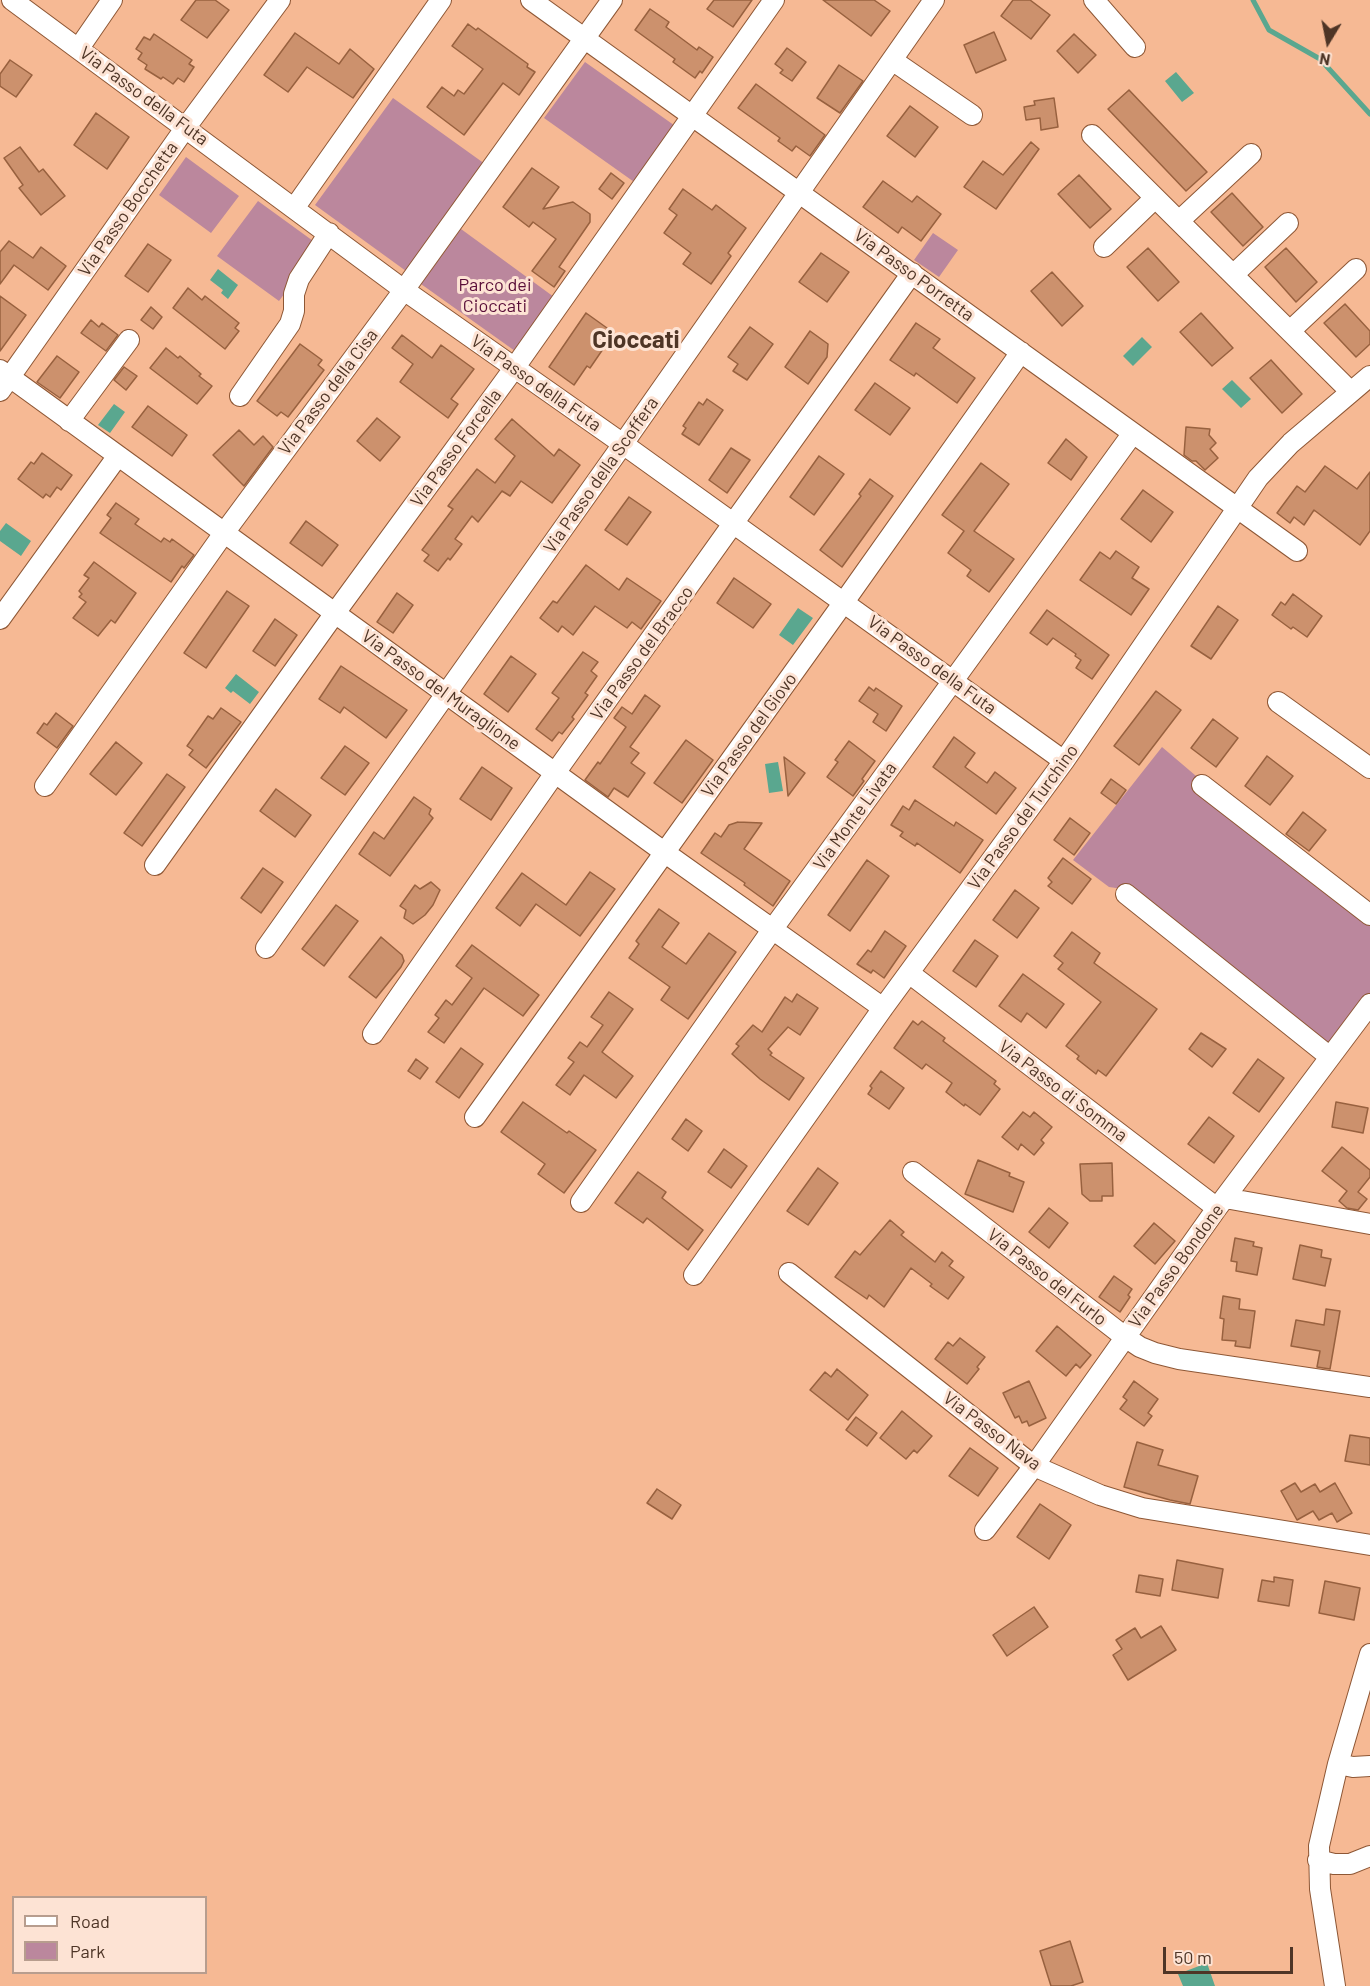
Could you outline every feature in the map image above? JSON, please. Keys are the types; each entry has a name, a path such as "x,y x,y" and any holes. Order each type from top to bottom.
{"street":[{"name":"Via Passo della Futa","path":"12,0 295,207 404,290 623,444 1064,761"},
{"path":"79,48 112,0"},
{"name":"Via Passo Bocchetta","path":"3,380 280,0"},
{"path":"295,207 441,0"},
{"name":"Via Passo Porretta","path":"531,0 1297,551"},
{"name":"Via Passo della Cisa","path":"45,786 224,533 404,290 612,0"},
{"name":"Via Passo Forcella","path":"155,865 515,367 774,0"},
{"name":"Via Passo della Scoffera","path":"266,948 934,0"},
{"path":"1094,0 1135,47"},
{"path":"892,60 972,115"},
{"path":"1092,135 1351,392"},
{"path":"1179,221 1251,154"},
{"path":"1104,247 1155,198"},
{"path":"1233,275 1288,223"},
{"path":"240,396 288,328 293,316 294,294 299,279 329,233"},
{"path":"1290,331 1356,269"},
{"name":"Via Passo del Bracco","path":"373,1034 555,773 912,273"},
{"path":"69,421 129,340"},
{"name":"Via Passo del Giovo","path":"474,1117 1021,352"},
{"name":"Via Passo del Turchino","path":"694,1275 883,1008 1064,761 1258,478 1274,459 1370,376"},
{"name":"Via Passo del Muraglione","path":"3,380 69,421 663,852 883,1008"},
{"name":"Via Monte Livata","path":"581,1202 772,930 1133,433"},
{"path":"0,619 117,457"},
{"path":"1278,702 1370,768"},
{"path":"1202,785 1370,915"},
{"path":"1126,894 1330,1057"},
{"name":"Via Passo di Somma","path":"909,973 1221,1203 1370,1224"},
{"name":"Via Passo Bondone","path":"985,1530 1034,1466 1221,1203 1370,1004"},
{"name":"Via Passo del Furlo","path":"913,1172 1125,1337 1148,1350 1172,1358 1370,1387"},
{"name":"Via Passo Nava","path":"789,1274 1034,1466 1109,1498 1153,1510 1370,1545"},
{"path":"1335,1986 1322,1905 1318,1860 1321,1834 1338,1764 1370,1654"},
{"path":"1338,1764 1353,1767 1370,1766"},
{"path":"1318,1860 1334,1864 1350,1864 1370,1856"}],"green space":[{"path":"585,62 678,128 637,184 544,118"},
{"path":"393,98 485,164 406,271 315,205"},
{"path":"186,157 239,196 211,233 159,195"},
{"path":"258,201 320,246 279,301 217,256"},
{"name":"Parco dei Cioccati","path":"461,229 554,297 515,351 421,284"},
{"path":"933,233 958,250 939,277 914,260"},
{"path":"1162,747 1370,924 1370,998 1334,1048 1123,889 1109,887 1073,860"}],"water":[{"path":"1176,72 1194,93 1182,102 1165,81"},
{"path":"218,269 238,285 228,299 221,293 223,290 210,280"},
{"path":"1142,337 1152,347 1133,366 1123,356"},
{"path":"1232,380 1251,399 1241,408 1222,389"},
{"path":"114,404 125,412 110,433 98,425"},
{"path":"6,523 31,541 21,556 0,541 0,531"},
{"path":"798,608 813,618 793,645 779,635"},
{"path":"236,674 259,692 250,704 225,688"},
{"path":"778,762 783,791 769,793 765,764"},
{"path":"1207,1963 1215,1986 1183,1986 1178,1974"}],"building":[{"path":"196,0 215,0 229,10 207,38 181,20"},
{"path":"714,0 752,0 733,27 707,9"},
{"path":"823,0 874,0 890,11 871,36"},
{"path":"1013,0 1030,0 1050,15 1031,39 1001,16"},
{"path":"650,9 669,22 666,27 697,50 699,47 713,57 702,73 700,71 695,78 673,62 675,59 635,30"},
{"path":"468,24 476,30 478,28 528,64 527,67 535,72 519,95 503,83 464,135 427,107 442,87 454,96 458,90 464,94 483,69 452,46"},
{"path":"994,32 1006,60 976,73 964,45"},
{"path":"295,33 339,64 350,49 374,69 353,98 307,67 288,92 264,75"},
{"path":"154,34 192,60 189,64 194,67 184,82 178,78 173,84 163,77 161,79 145,69 147,65 138,59 142,53 136,49 144,37 150,40"},
{"path":"1074,34 1096,55 1078,73 1057,51"},
{"path":"787,48 806,62 792,81 780,73 783,70 775,64"},
{"path":"10,60 32,75 16,97 0,86 0,74"},
{"path":"839,65 863,81 840,113 817,98"},
{"path":"756,84 825,135 810,156 796,146 792,151 778,141 780,138 738,108"},
{"path":"1129,90 1207,172 1186,191 1108,109"},
{"path":"1054,98 1058,127 1041,130 1040,118 1026,120 1024,107 1035,105 1034,101"},
{"path":"910,106 938,127 915,157 887,136"},
{"path":"96,113 129,137 107,169 74,145"},
{"path":"1031,142 1039,149 996,209 964,187 983,161 1003,175"},
{"path":"20,147 39,172 43,169 65,196 41,215 19,188 23,185 4,158"},
{"path":"532,168 559,187 543,209 573,202 590,214 590,222 559,267 565,271 554,287 532,271 556,239 533,222 529,227 503,207"},
{"path":"611,173 624,183 612,199 599,189"},
{"path":"1079,175 1111,209 1090,228 1058,194"},
{"path":"883,181 912,202 917,196 941,214 921,241 902,227 898,233 863,207"},
{"path":"683,189 712,210 716,205 746,228 728,253 731,256 711,284 683,264 691,253 664,233 677,215 669,209"},
{"path":"1232,193 1263,227 1243,246 1211,212"},
{"path":"9,241 33,258 41,247 66,266 48,290 14,265 0,284 0,252"},
{"path":"148,244 171,260 148,292 125,276"},
{"path":"1148,248 1179,282 1158,301 1127,267"},
{"path":"1286,248 1317,282 1296,302 1265,267"},
{"path":"821,253 849,272 827,302 799,282"},
{"path":"1052,272 1083,306 1062,326 1031,291"},
{"path":"188,288 202,300 205,296 239,323 235,328 239,331 225,349 173,308"},
{"path":"0,296 26,315 0,351"},
{"path":"1345,304 1370,331 1370,344 1356,357 1324,323"},
{"path":"151,307 162,317 153,329 141,320"},
{"path":"586,313 614,333 590,368 587,366 574,385 549,367"},
{"path":"1201,313 1233,348 1212,366 1180,332"},
{"path":"91,320 99,327 102,323 118,335 106,351 81,333"},
{"path":"916,323 940,339 933,348 975,378 957,403 916,373 914,376 890,360"},
{"path":"750,327 773,344 747,380 733,371 738,364 728,357"},
{"path":"810,331 828,344 827,357 808,384 785,367"},
{"path":"402,335 432,358 441,345 474,369 451,399 458,404 448,418 400,382 413,364 392,348"},
{"path":"300,344 322,360 318,365 324,370 288,417 281,412 277,416 257,401"},
{"path":"166,348 178,358 180,356 212,386 197,404 150,368"},
{"path":"57,356 79,372 60,398 37,382"},
{"path":"1271,360 1302,394 1282,413 1250,378"},
{"path":"124,367 137,376 126,390 114,380"},
{"path":"875,383 910,408 890,435 855,410"},
{"path":"707,399 723,410 699,445 682,434 686,428 683,426 699,402 703,405"},
{"path":"148,406 187,435 172,456 132,427"},
{"path":"377,418 400,437 380,461 357,441"},
{"path":"512,419 554,456 559,449 580,465 552,503 521,481 510,496 502,491 478,522 472,516 455,539 462,544 438,571 424,561 429,555 422,550 453,509 448,506 477,469 495,483 515,456 495,439"},
{"path":"1186,427 1210,429 1209,435 1216,443 1210,449 1218,458 1205,470 1196,461 1184,455"},
{"path":"239,430 254,445 263,436 273,447 244,486 213,455"},
{"path":"1066,439 1087,457 1071,480 1048,463"},
{"path":"731,448 750,460 727,493 709,480"},
{"path":"42,453 72,475 61,490 57,487 50,497 46,494 43,498 18,479 31,462 34,464"},
{"path":"819,456 844,474 814,515 790,497"},
{"path":"981,463 1009,484 974,531 1014,559 989,592 967,576 971,570 948,553 964,531 942,515"},
{"path":"1325,466 1357,489 1370,472 1370,531 1360,545 1314,510 1304,525 1294,517 1290,523 1277,513 1297,486 1305,492"},
{"path":"870,479 893,496 842,567 820,550 861,496 859,494"},
{"path":"1143,490 1173,512 1151,542 1121,519"},
{"path":"629,497 651,512 627,545 605,530"},
{"path":"116,503 139,519 135,524 161,542 164,538 170,542 172,539 194,555 184,568 182,566 171,582 100,533 111,518 107,515"},
{"path":"306,521 338,545 322,566 290,543"},
{"path":"1116,551 1139,567 1132,578 1149,589 1131,615 1080,580 1100,552 1110,559"},
{"path":"94,562 136,593 115,623 111,620 98,636 73,618 86,602 79,597 82,594 79,591 89,578 84,575"},
{"path":"586,565 619,590 627,578 661,601 641,629 632,622 627,628 595,606 573,635 562,626 558,632 540,618 553,601 557,603"},
{"path":"734,578 771,604 753,628 717,603"},
{"path":"227,591 249,606 206,668 184,653"},
{"path":"397,593 413,605 393,633 377,622"},
{"path":"1293,594 1322,616 1307,637 1272,615 1281,602 1285,605"},
{"path":"1218,606 1238,620 1211,659 1191,646"},
{"path":"1047,610 1109,655 1092,679 1076,668 1081,660 1075,656 1076,654 1053,638 1047,645 1030,633"},
{"path":"275,619 297,635 275,666 253,651"},
{"path":"583,652 598,662 591,671 597,676 585,693 588,695 572,717 574,719 562,734 559,732 552,741 536,729 559,698 552,693"},
{"path":"511,656 536,674 508,712 484,694"},
{"path":"341,666 407,710 386,738 344,707 340,713 319,699"},
{"path":"869,687 874,691 876,688 902,706 886,731 873,722 878,714 859,701"},
{"path":"1156,691 1181,710 1139,765 1114,746"},
{"path":"645,695 660,706 630,747 639,753 631,763 645,773 628,797 614,788 608,797 585,780 598,762 600,764 626,727 614,718 622,707 632,714"},
{"path":"221,708 241,722 206,768 189,755 193,750 187,746 208,716 213,719"},
{"path":"56,713 73,726 57,748 37,733 44,723 47,725"},
{"path":"1213,719 1238,738 1216,767 1191,748"},
{"path":"954,737 975,753 965,767 987,783 995,772 1016,788 996,814 933,767"},
{"path":"686,740 713,760 682,803 654,783"},
{"path":"849,741 875,761 853,796 827,777 838,762 835,760"},
{"path":"116,742 142,763 116,795 90,774"},
{"path":"345,746 369,763 345,795 321,778"},
{"path":"1267,756 1293,776 1270,805 1245,786"},
{"path":"784,757 805,773 788,796"},
{"path":"482,767 512,788 491,820 460,799"},
{"path":"167,774 185,787 142,846 124,833"},
{"path":"1111,779 1126,790 1116,804 1101,793"},
{"path":"276,789 311,815 295,837 260,811"},
{"path":"414,797 431,809 429,814 433,818 390,876 359,854 374,832 384,839"},
{"path":"915,800 954,826 956,822 983,840 960,873 917,843 915,846 900,836 903,832 891,825 903,806 909,810"},
{"path":"1303,812 1326,830 1309,851 1286,834"},
{"path":"1070,818 1090,833 1074,855 1054,840"},
{"path":"738,822 762,823 744,849 790,881 773,906 744,885 745,883 701,853 715,833 721,837 729,825"},
{"path":"1063,858 1091,879 1072,904 1048,886 1052,882 1048,878"},
{"path":"867,860 889,876 850,931 828,915"},
{"path":"263,868 283,882 261,913 241,898"},
{"path":"590,872 615,889 580,936 536,904 520,926 496,908 522,873 566,905"},
{"path":"431,882 440,890 433,905 413,924 404,918 406,910 400,906 415,885 420,889"},
{"path":"1015,890 1039,908 1017,938 993,920"},
{"path":"336,905 358,921 324,966 302,949"},
{"path":"659,909 679,923 662,947 686,964 709,933 736,952 688,1019 661,1000 670,987 629,958 639,944 636,941"},
{"path":"885,931 906,946 884,978 873,970 871,973 857,964 868,950 871,952"},
{"path":"1072,932 1100,953 1094,963 1157,1009 1106,1076 1098,1070 1096,1074 1077,1059 1079,1056 1066,1046 1101,1002 1058,969 1063,963 1054,956"},
{"path":"381,937 402,955 404,961 376,998 349,977"},
{"path":"975,940 998,956 976,987 953,971"},
{"path":"472,945 539,995 523,1016 484,988 444,1043 428,1032 439,1018 435,1015 446,1000 452,1005 472,978 456,966"},
{"path":"1023,974 1064,1004 1046,1028 1027,1013 1021,1022 999,1006"},
{"path":"609,992 633,1009 602,1052 633,1076 616,1098 584,1075 570,1095 556,1085 574,1062 568,1058 580,1042 587,1047 603,1025 591,1017"},
{"path":"797,994 818,1008 800,1035 788,1027 768,1049 772,1053 770,1055 804,1078 789,1100 760,1079 732,1054 739,1046 736,1044 753,1025 762,1032 785,997 792,1002"},
{"path":"913,1021 918,1025 922,1021 945,1038 943,1041 996,1081 994,1084 1000,1089 980,1115 946,1092 952,1083 926,1064 922,1069 894,1048"},
{"path":"1201,1033 1226,1049 1212,1067 1189,1049"},
{"path":"461,1048 483,1064 459,1098 436,1082"},
{"path":"416,1059 428,1068 420,1079 408,1071"},
{"path":"1258,1059 1284,1078 1259,1112 1233,1093"},
{"path":"881,1071 904,1088 889,1109 868,1094 872,1088 870,1086"},
{"path":"523,1102 596,1150 564,1193 538,1174 545,1164 501,1132"},
{"path":"1336,1102 1368,1108 1363,1133 1332,1127"},
{"path":"1023,1112 1030,1117 1034,1112 1052,1127 1041,1140 1044,1143 1034,1155 1021,1144 1018,1150 1002,1137"},
{"path":"1209,1117 1234,1136 1214,1163 1188,1144"},
{"path":"686,1119 702,1131 688,1151 672,1139"},
{"path":"1342,1147 1370,1170 1370,1177 1358,1192 1367,1199 1358,1210 1347,1208 1339,1201 1347,1191 1322,1171"},
{"path":"724,1149 747,1166 731,1188 708,1172"},
{"path":"978,1160 1010,1173 1009,1176 1024,1182 1013,1212 965,1194"},
{"path":"1112,1163 1113,1196 1102,1196 1102,1201 1090,1201 1082,1194 1080,1164"},
{"path":"818,1168 838,1183 808,1225 787,1211"},
{"path":"638,1172 666,1192 662,1198 703,1230 688,1250 647,1218 643,1223 615,1203"},
{"path":"1049,1208 1068,1223 1049,1248 1029,1232"},
{"path":"890,1220 904,1232 901,1235 935,1262 942,1252 953,1261 949,1266 964,1277 948,1299 911,1268 884,1307 869,1295 867,1299 835,1277 855,1251 860,1255"},
{"path":"1154,1223 1175,1241 1155,1264 1134,1246"},
{"path":"1235,1238 1254,1242 1253,1246 1262,1248 1257,1275 1236,1271 1237,1262 1231,1261"},
{"path":"1300,1245 1322,1250 1321,1257 1331,1259 1325,1286 1293,1279"},
{"path":"1114,1276 1132,1289 1128,1295 1130,1297 1120,1312 1099,1297"},
{"path":"1223,1296 1240,1299 1239,1309 1255,1311 1250,1348 1235,1346 1236,1341 1222,1340 1224,1319 1220,1318"},
{"path":"1326,1309 1340,1311 1330,1369 1317,1367 1320,1351 1291,1346 1296,1320 1324,1325"},
{"path":"1057,1326 1091,1355 1080,1368 1076,1364 1066,1376 1036,1351"},
{"path":"960,1338 985,1357 967,1384 935,1359 948,1342 953,1346"},
{"path":"837,1369 868,1395 848,1420 810,1390 825,1372 831,1377"},
{"path":"1029,1381 1046,1418 1029,1426 1027,1421 1022,1423 1019,1416 1015,1418 1003,1393"},
{"path":"1134,1381 1158,1399 1148,1413 1152,1416 1144,1426 1120,1409 1127,1400 1123,1397"},
{"path":"902,1411 932,1436 917,1453 914,1450 906,1459 880,1438"},
{"path":"856,1417 877,1433 867,1446 846,1430"},
{"path":"1350,1435 1370,1438 1370,1465 1345,1461"},
{"path":"1137,1442 1163,1450 1158,1465 1198,1476 1190,1504 1124,1487"},
{"path":"970,1448 998,1468 978,1496 949,1476"},
{"path":"1295,1483 1301,1492 1315,1484 1320,1492 1335,1483 1352,1513 1337,1522 1332,1513 1319,1520 1313,1511 1297,1520 1281,1491"},
{"path":"657,1489 681,1505 672,1519 647,1503"},
{"path":"1040,1504 1071,1525 1049,1559 1017,1537"},
{"path":"1177,1560 1223,1569 1218,1598 1172,1590"},
{"path":"1139,1575 1163,1579 1160,1596 1136,1592"},
{"path":"1274,1577 1293,1580 1289,1606 1258,1601 1262,1580 1274,1582"},
{"path":"1325,1581 1360,1588 1354,1620 1319,1613"},
{"path":"1034,1607 1048,1627 1007,1656 993,1635"},
{"path":"1161,1626 1176,1650 1128,1680 1113,1655 1122,1649 1116,1640 1135,1628 1141,1638"},
{"path":"1070,1941 1083,1982 1071,1986 1051,1986 1040,1951"}],"waterway":[{"path":"1253,0 1269,30 1320,59 1370,114"}],"district":[{"name":"Cioccati","path":"636,340"}]}
